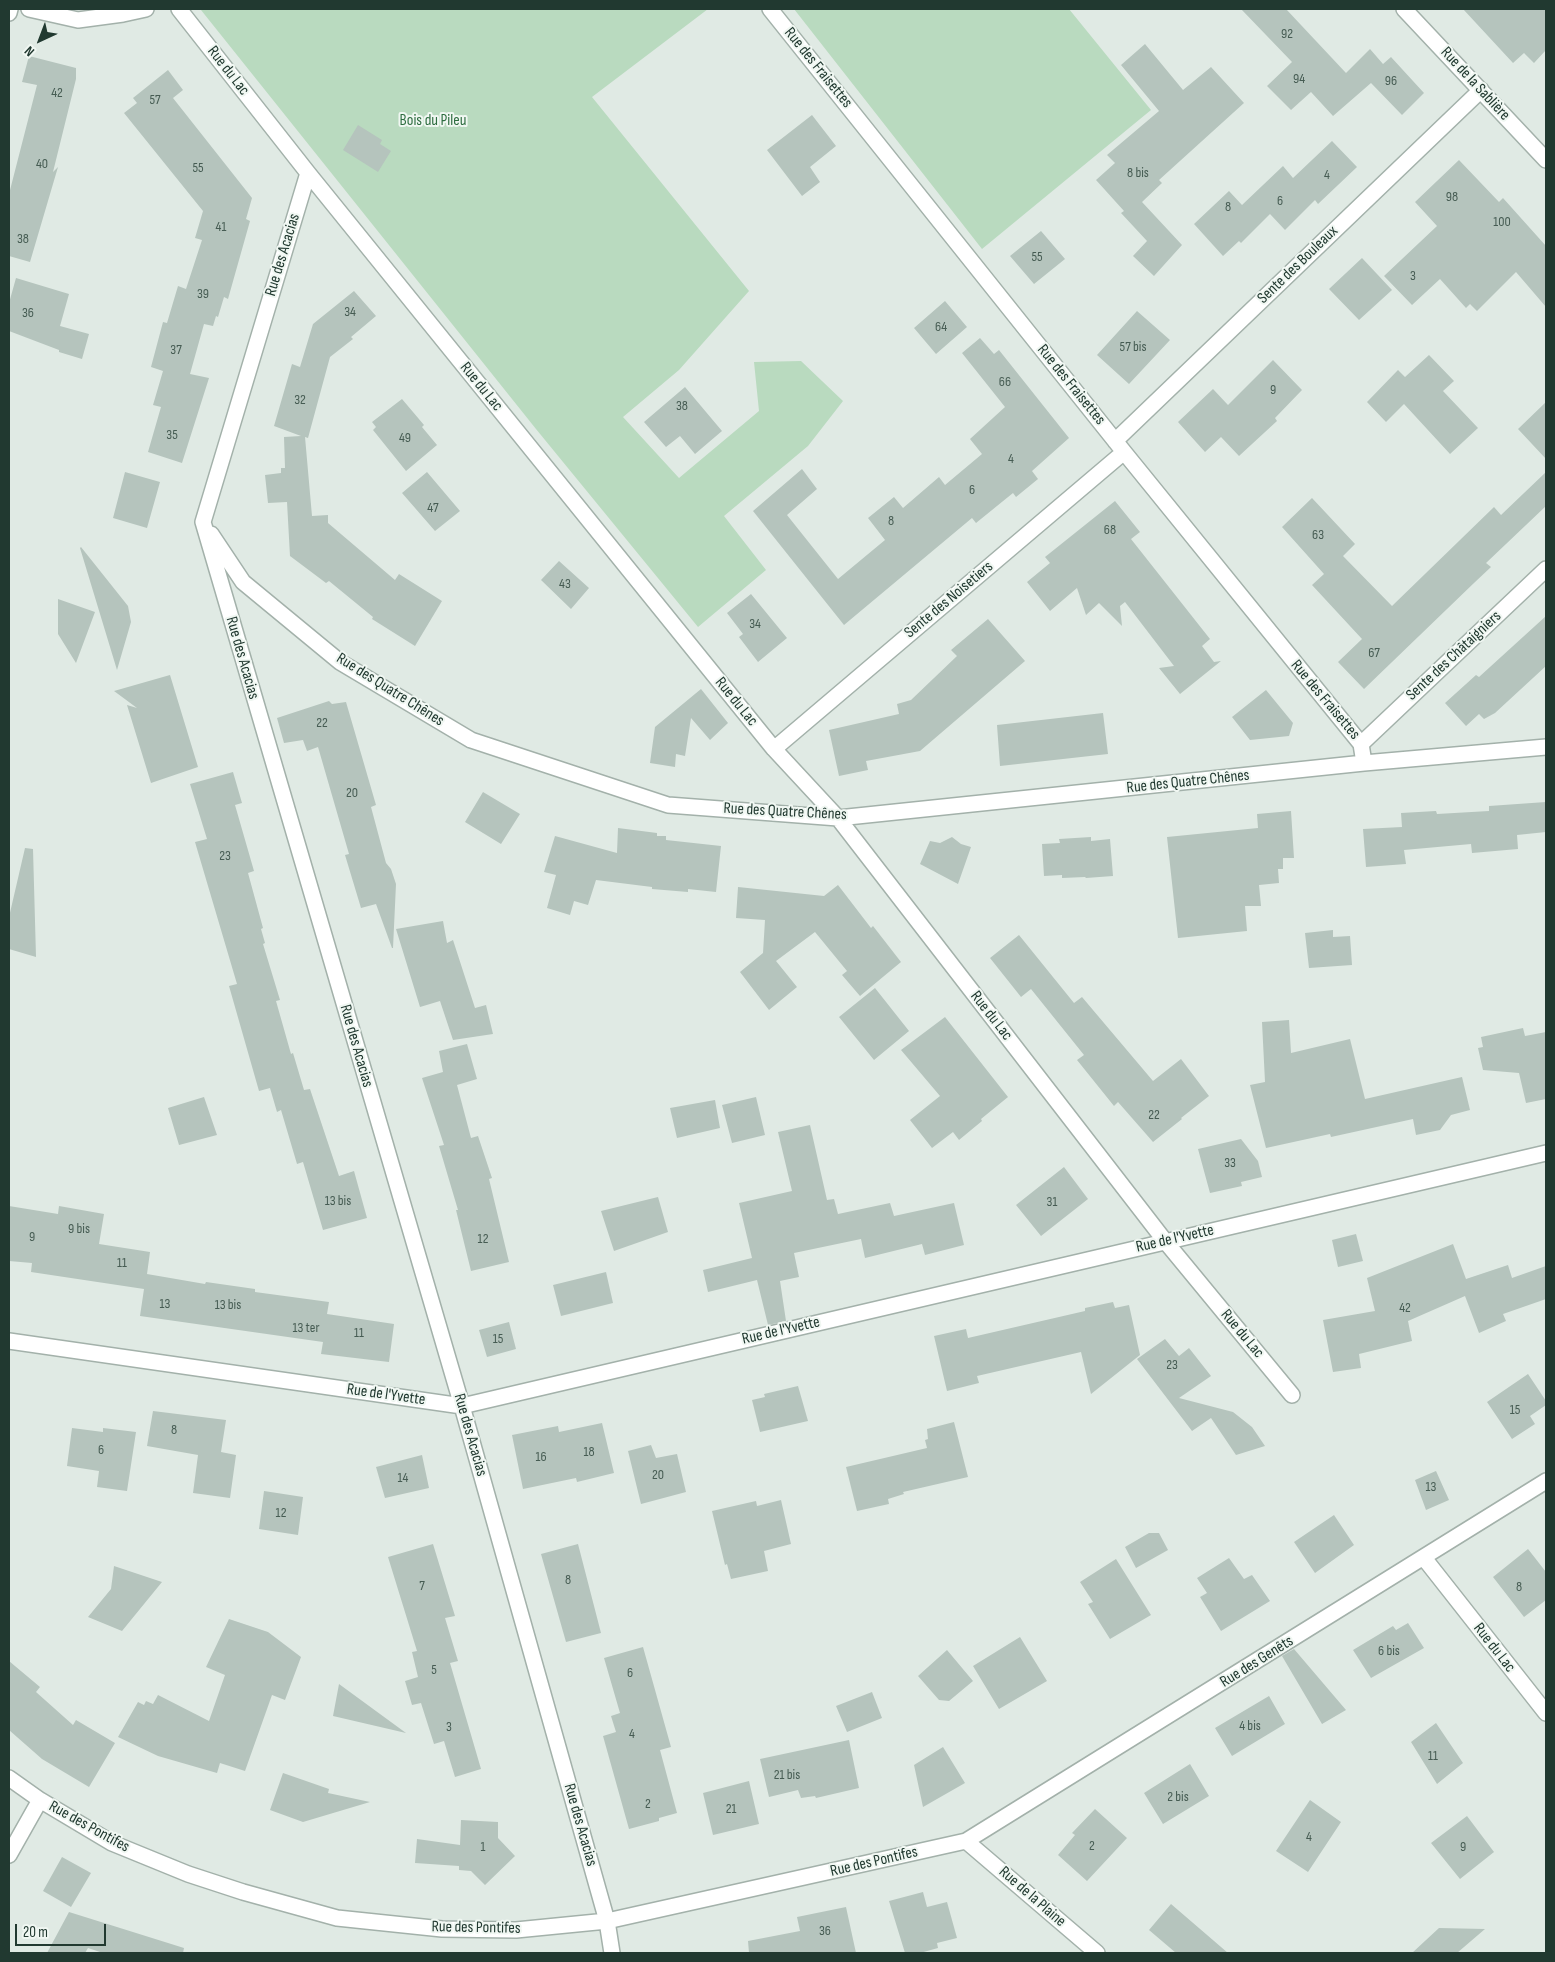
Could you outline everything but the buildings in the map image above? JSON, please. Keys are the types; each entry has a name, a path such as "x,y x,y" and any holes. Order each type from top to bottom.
{"street":[{"path":"9,13 10,9"},
{"path":"29,9 78,20 146,9"},
{"name":"Rue du Lac","path":"179,9 308,173 774,749 838,818 1165,1241 1292,1395"},
{"name":"Rue des Fraisettes","path":"770,9 1120,446 1362,744 1364,763"},
{"name":"Rue de la Sablière","path":"1404,9 1546,160"},
{"name":"Sente des Bouleaux","path":"1120,446 1481,90"},
{"name":"Rue des Acacias","path":"308,173 203,522 462,1406 607,1921 612,1953"},
{"name":"Sente des Noisetiers","path":"774,749 1120,446"},
{"name":"Rue des Quatre Chênes","path":"203,522 243,582 340,662 471,740 668,805 838,818 1364,763 1546,747"},
{"name":"Sente des Châtaigniers","path":"1362,744 1546,569"},
{"name":"Rue de l'Yvette","path":"9,1341 462,1406 1546,1153"},
{"name":"Rue des Genêts","path":"966,1841 1546,1482"},
{"name":"Rue du Lac","path":"1424,1558 1546,1713"},
{"name":"Rue des Pontifes","path":"9,1778 40,1800 112,1843 243,1892 337,1918 451,1930 516,1930 607,1921 966,1841"},
{"path":"9,1855 40,1800"},
{"name":"Rue de la Plaine","path":"966,1841 1097,1953"}],"green space":[{"name":"Bois du Pileu","path":"201,9 708,9 592,97 749,291 679,370 623,417 679,478 759,411 754,362 801,361 843,401 808,446 724,516 766,570 698,627 536,429"},
{"path":"794,9 1069,9 1151,110 982,249"}]}
